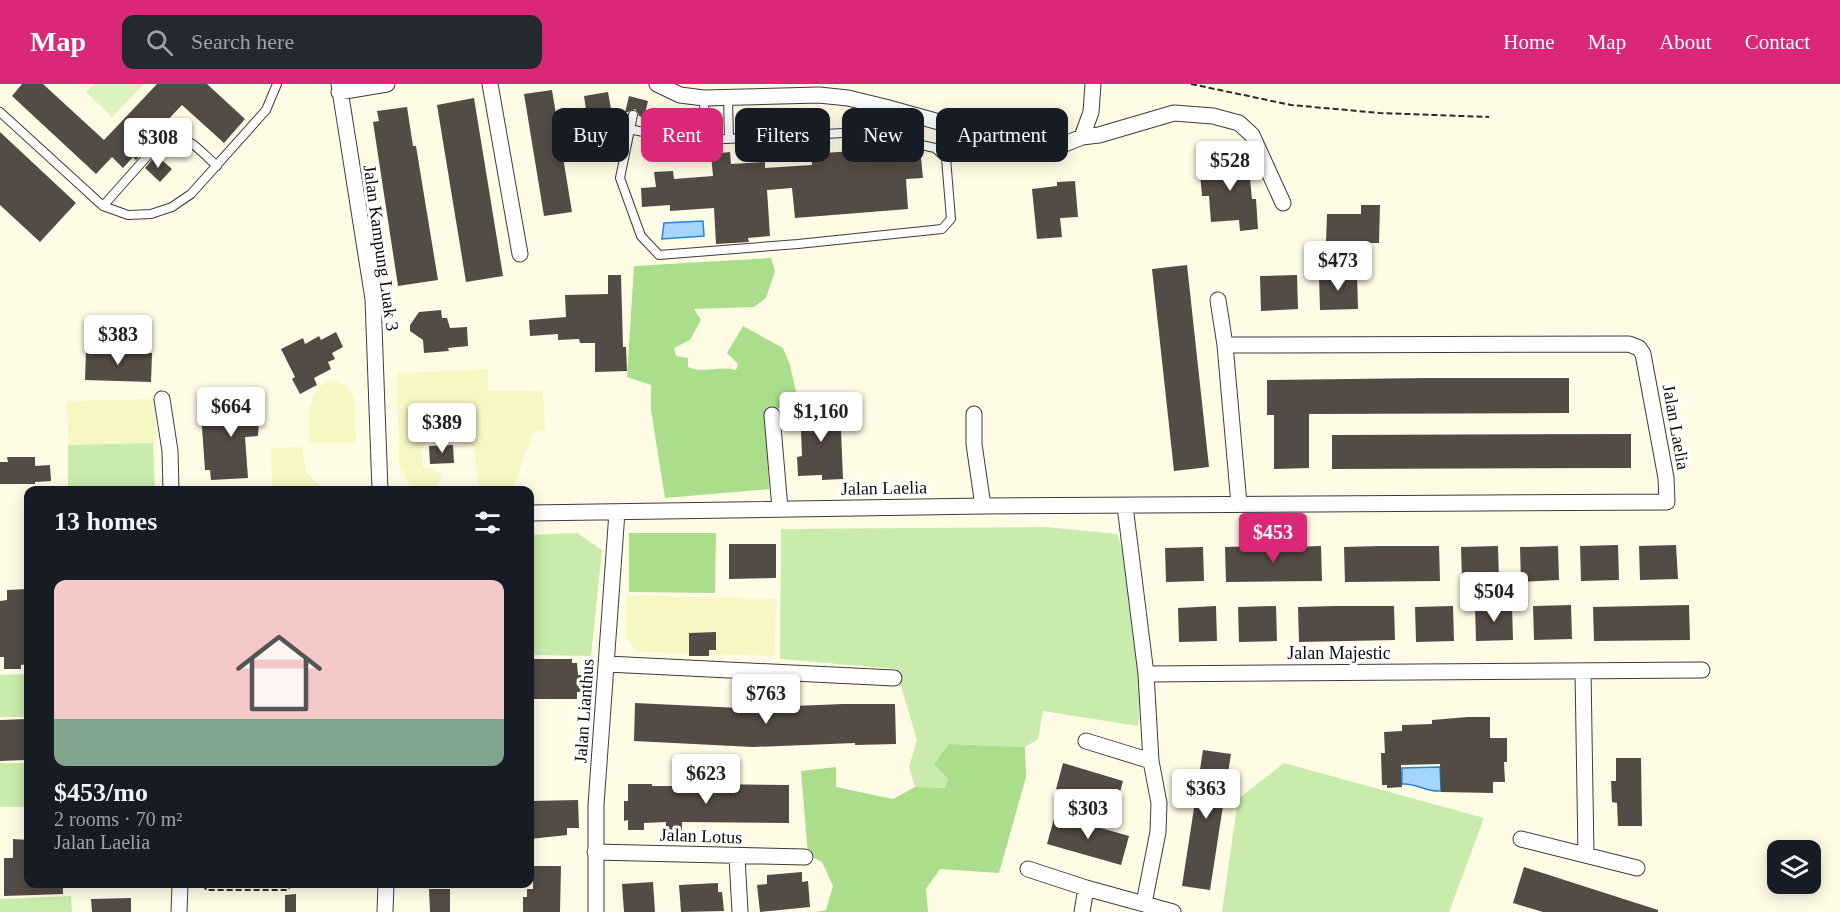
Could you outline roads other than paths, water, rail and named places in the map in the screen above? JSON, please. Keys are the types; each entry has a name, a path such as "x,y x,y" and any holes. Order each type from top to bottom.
{"street":[{"path":"339,88 387,84"},
{"path":"490,84 520,254"},
{"path":"657,84 680,95 704,98 819,95 848,98 1033,148 1060,146 1082,136 1099,135 1174,114 1213,116 1239,123 1252,135 1283,203"},
{"path":"1082,136 1091,112 1093,84"},
{"name":"Jalan Kampung Luak 3","path":"339,88 373,299 380,486"},
{"path":"1218,300 1239,504"},
{"name":"Jalan Laelia","path":"534,513 983,506 1667,502 1665,478 1643,354 1639,348 1629,344 1224,345"},
{"path":"162,399 170,451 171,486"},
{"path":"974,414 974,444 983,506"},
{"path":"772,415 780,509"},
{"path":"1125,506 1146,674 1152,761 1159,803 1158,832 1144,903"},
{"name":"Jalan Lianthus","path":"596,912 596,805 617,512"},
{"path":"607,664 894,678"},
{"name":"Jalan Majestic","path":"1146,674 1702,670"},
{"path":"1583,671 1586,855"},
{"path":"1086,741 1152,761"},
{"path":"1521,839 1637,868"},
{"name":"Jalan Lotus","path":"595,852 805,857"},
{"path":"737,857 740,912"},
{"path":"1028,869 1173,912"},
{"path":"179,912 180,888"},
{"path":"385,912 386,888"},
{"path":"1082,912 1086,888"}],"lane":[{"path":"0,112 103,206 128,215 151,214 172,207 191,194 266,110 277,84"},
{"path":"704,98 704,108"},
{"path":"728,98 729,139"},
{"path":"633,115 629,129 641,131"},
{"path":"624,162 621,178 641,236 659,255 942,229 951,219 946,158 935,148 863,132 723,139"},
{"path":"103,206 159,143 168,138 186,139 217,166"}],"water":[{"path":"703,221 704,236 662,239 664,223"},
{"path":"1440,767 1441,791 1402,784 1402,768"}]}
